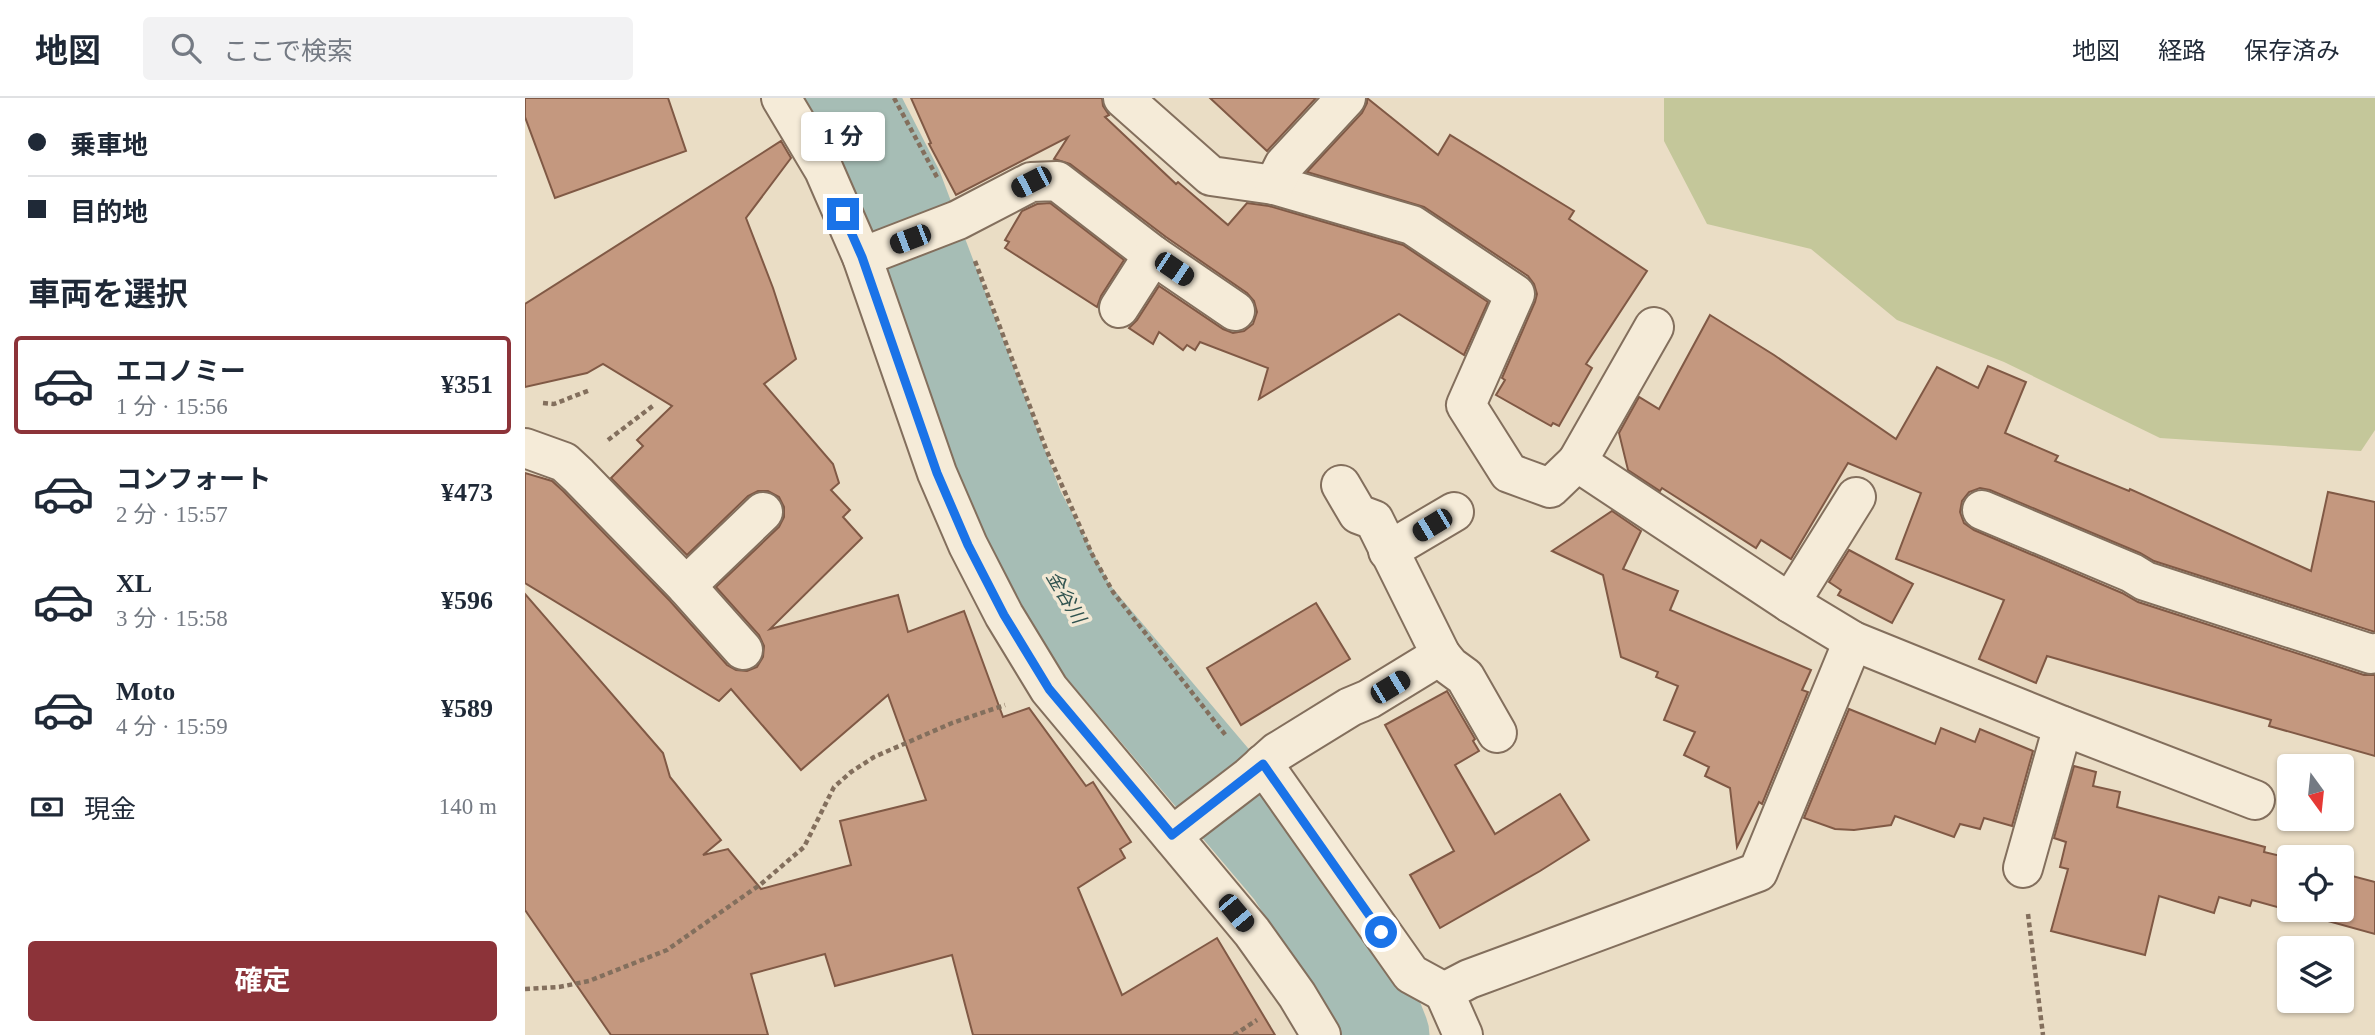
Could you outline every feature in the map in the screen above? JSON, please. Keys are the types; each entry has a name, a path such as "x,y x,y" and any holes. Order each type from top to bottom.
{"street":[{"path":"781,98 824,170 862,257 937,473 968,545 1004,615 1049,689 1182,828 1297,995 1321,1035"},
{"path":"1123,98 1211,176 1274,185 1412,225 1515,294 1466,405 1509,473 1550,488 1577,461 1654,327"},
{"path":"1274,185 1284,165 1346,98"},
{"path":"862,257 958,220 1031,182 1057,181 1153,255 1235,311"},
{"path":"1119,308 1153,255"},
{"path":"525,448 564,463 578,475 686,586 743,650"},
{"path":"1577,461 1790,603 1853,641 2255,800"},
{"path":"1341,485 1358,514 1374,520 1441,655 1465,677 1497,733"},
{"path":"1790,603 1856,497"},
{"path":"1982,510 2132,573 2145,581 2371,654 2375,653"},
{"path":"686,586 763,512"},
{"path":"1388,551 1454,512"},
{"path":"1444,992 1469,979 1758,872 1853,641"},
{"path":"1182,828 1277,752 1441,655"},
{"path":"2023,868 2063,726"},
{"path":"1256,770 1411,974 1444,992 1463,1035"}],"path":[{"path":"894,98 958,220 1046,450 1092,554 1113,592 1256,770"},
{"path":"535,401 554,404 590,390"},
{"path":"564,463 599,446 654,405"},
{"path":"525,989 559,987 589,981 667,950 761,884 804,847 834,788 851,772 874,757 952,723 1049,689"},
{"path":"2023,868 2043,1035"}],"green space":[{"path":"1664,98 2375,98 2375,430 2361,451 2160,438 2004,362 1897,320 1811,249 1707,224 1664,141"}],"building":[{"path":"525,98 668,98 686,151 555,198 525,117"},
{"path":"911,98 1102,98 1103,106 1109,115 1105,117 1176,184 1178,182 1228,225 1247,203 1269,206 1403,245 1488,302 1464,355 1399,314 1259,399 1268,368 1200,342 1195,350 1187,345 1183,350 1159,332 1153,344 1129,328 1159,286 1233,333 1244,331 1253,324 1257,312 1254,301 1247,293 1166,237 1070,164 1054,159 1068,137 956,195 929,144 931,143"},
{"path":"1210,98 1316,98 1267,151"},
{"path":"1367,98 1438,155 1450,135 1574,211 1569,219 1647,271 1586,364 1592,368 1559,426 1553,423 1551,426 1496,395 1505,380 1502,378 1535,302 1537,294 1528,276 1424,207 1307,172 1362,113"},
{"path":"781,141 791,158 746,218 796,359 764,384 833,464 839,483 831,490 850,510 843,517 862,538 770,629 898,595 908,632 964,611 1003,717 1029,708 1086,786 1093,782 1131,842 1120,849 1125,858 1078,888 1122,995 1217,938 1275,1035 973,1035 952,955 835,986 825,954 751,974 768,1035 611,1035 525,910 525,594 663,753 670,777 721,840 703,855 728,849 761,889 851,865 840,821 926,800 888,695 801,770 731,689 719,701 525,583 525,473 552,481 563,491 670,601 727,665 736,670 747,671 757,667 763,657 764,646 759,635 716,587 779,527 784,517 784,507 779,497 768,491 758,491 748,496 687,555 611,478 643,446 637,440 672,406 603,364 587,373 525,387 525,304"},
{"path":"1050,203 1124,260 1097,307 1005,248 1009,242 1005,240 1022,211 1037,204"},
{"path":"1710,315 1774,355 1896,439 1937,367 1978,388 1988,366 2026,382 2005,433 2058,456 2055,461 2129,491 2130,489 2311,571 2328,492 2375,502 2375,632 2154,561 1990,490 1980,488 1969,492 1962,501 1960,512 1964,523 1974,530 2138,602 2364,675 2375,675 2375,756 2269,726 2271,720 2047,656 2036,683 1979,659 2004,600 1896,559 1921,493 1848,463 1791,559 1761,540 1756,548 1662,488 1660,491 1628,470 1619,433 1639,397 1659,409"},
{"path":"1612,511 1641,531 1623,569 1678,591 1670,610 1811,670 1802,690 1808,692 1762,804 1759,802 1737,847 1730,788 1705,776 1709,767 1684,755 1695,732 1664,720 1678,686 1656,677 1658,672 1621,657 1603,575 1552,551"},
{"path":"1849,550 1913,584 1892,623 1838,595 1841,590 1829,582"},
{"path":"1316,603 1350,659 1241,725 1207,668"},
{"path":"1447,691 1475,739 1473,741 1479,751 1455,765 1495,834 1560,794 1589,840 1440,928 1410,875 1454,851 1385,725"},
{"path":"1849,709 1935,744 1941,728 1975,742 1980,729 2033,751 2012,826 1984,818 1980,829 1960,824 1954,837 1895,816 1891,825 1854,830 1835,829 1804,818"},
{"path":"2074,766 2096,772 2093,786 2120,792 2117,807 2265,847 2264,852 2277,855 2277,907 2252,900 2250,906 2219,897 2214,913 2159,896 2145,955 2051,931 2068,869 2060,867 2066,842 2054,838"},
{"path":"2354,876 2375,882 2375,934 2332,922 2354,922"}],"waterway":[{"name":"金谷川","path":"850,98 897,190 1018,510 1071,611 1292,872 1362,982 1383,1035"}],"route":[{"path":"843,214 862,257 937,473 968,545 1004,615 1049,689 1172,835 1263,764 1381,932"}]}
